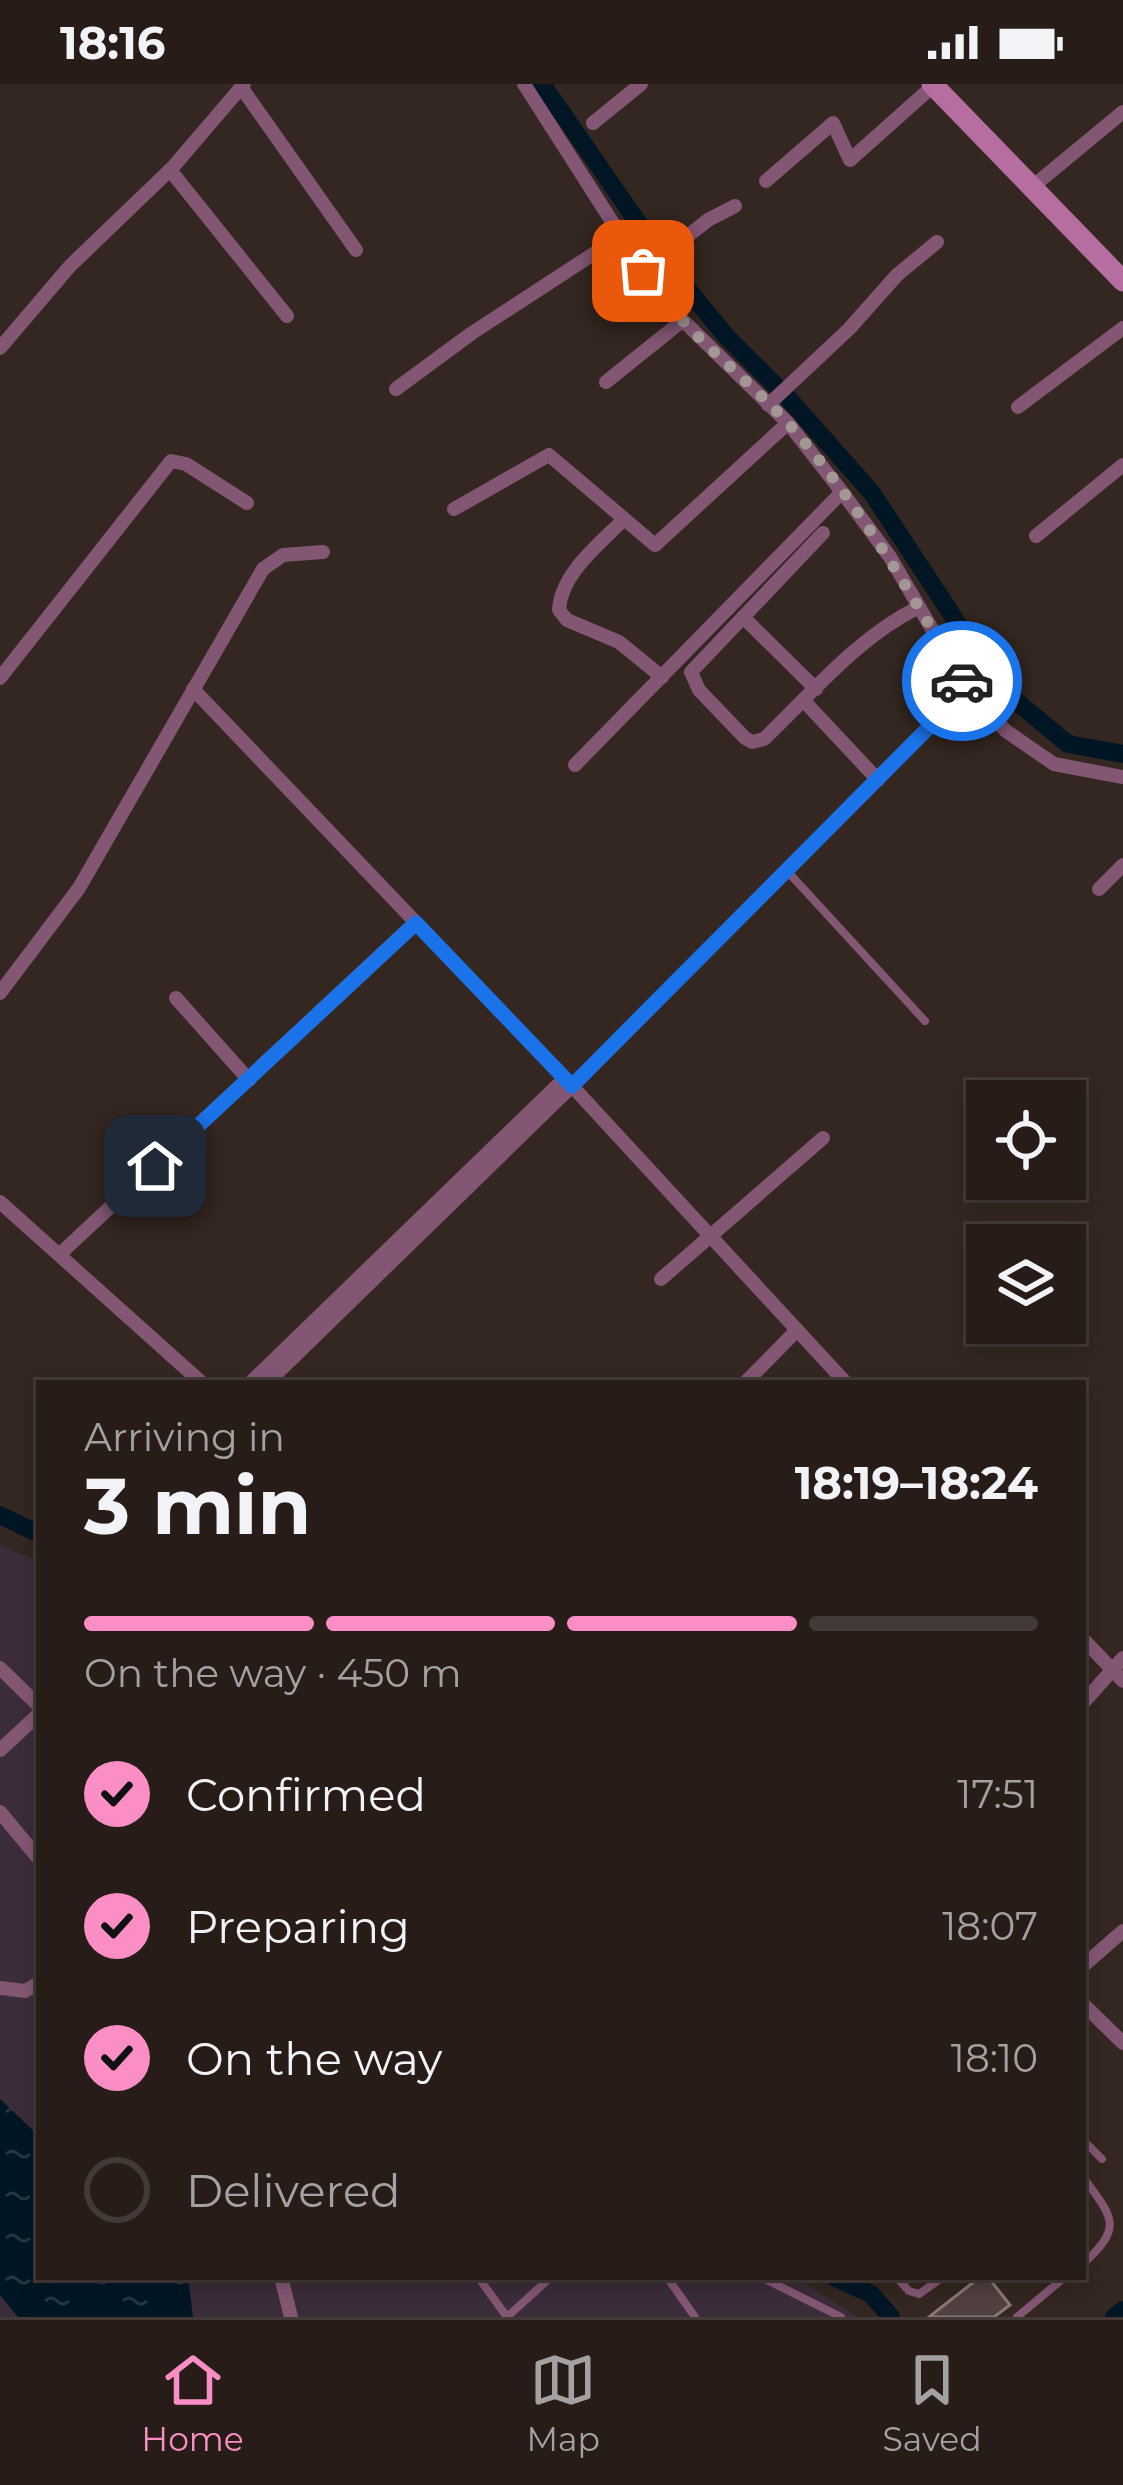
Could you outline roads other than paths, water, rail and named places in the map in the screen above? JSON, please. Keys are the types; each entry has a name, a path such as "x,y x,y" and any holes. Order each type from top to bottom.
{"street":[{"path":"524,84 662,300 788,423 890,557 967,689 1006,731 1054,764 1123,777"},
{"path":"593,123 641,84"},
{"path":"766,181 833,123 850,160 933,85 1123,281"},
{"path":"0,348 70,266 170,170 243,86 356,250"},
{"path":"1031,188 1123,112"},
{"path":"170,170 287,316"},
{"path":"643,271 708,220 735,206"},
{"path":"396,389 621,236"},
{"path":"769,405 897,274 937,242"},
{"path":"606,382 682,321"},
{"path":"1018,407 1123,328"},
{"path":"454,509 549,455 655,545 788,423"},
{"path":"0,678 174,459 248,503"},
{"path":"1036,536 1123,465"},
{"path":"575,765 842,492"},
{"path":"624,519 576,570 560,597 560,610 568,620 619,641 662,677"},
{"path":"823,533 691,672 693,682 752,742 764,739 891,621 919,607"},
{"path":"0,993 79,888 263,569 283,555 323,552"},
{"path":"743,616 816,689"},
{"path":"193,689 568,1082 843,1380"},
{"path":"253,1380 788,872 967,689"},
{"path":"804,701 878,780"},
{"path":"1099,889 1123,865"},
{"path":"61,1253 416,923"},
{"path":"176,998 249,1080"},
{"path":"270,1380 568,1082"},
{"path":"661,1280 824,1138"},
{"path":"0,1202 199,1380"},
{"path":"748,1380 797,1330"},
{"path":"1086,1642 1119,1670 1086,1700"},
{"path":"0,1668 36,1707"},
{"path":"0,1750 36,1713"},
{"path":"0,1812 36,1855"},
{"path":"1086,1963 1123,1931"},
{"path":"0,1988 25,1991 36,1986"},
{"path":"1086,2007 1123,2043"},
{"path":"282,2280 291,2317"}],"lane":[{"path":"788,872 925,1022"},
{"path":"1086,2143 1102,2159"},
{"path":"1086,2181 1114,2226 1107,2245 1086,2262"},
{"path":"480,2280 507,2317 548,2280"},
{"path":"669,2280 695,2317"},
{"path":"767,2280 841,2317"},
{"path":"899,2280 919,2294 939,2280"},
{"path":"1017,2317 1061,2280"}],"water":[{"path":"0,2099 36,2133 36,2280 188,2280 193,2317 18,2317 0,2295"}],"waterway":[{"path":"542,84 659,253"},
{"path":"666,263 726,336 776,386"},
{"path":"788,398 872,493 1000,688 1068,744 1123,754"},
{"path":"0,1515 36,1533"},
{"path":"841,2280 871,2294 891,2317"},
{"path":"1114,2317 1123,2310"}]}
